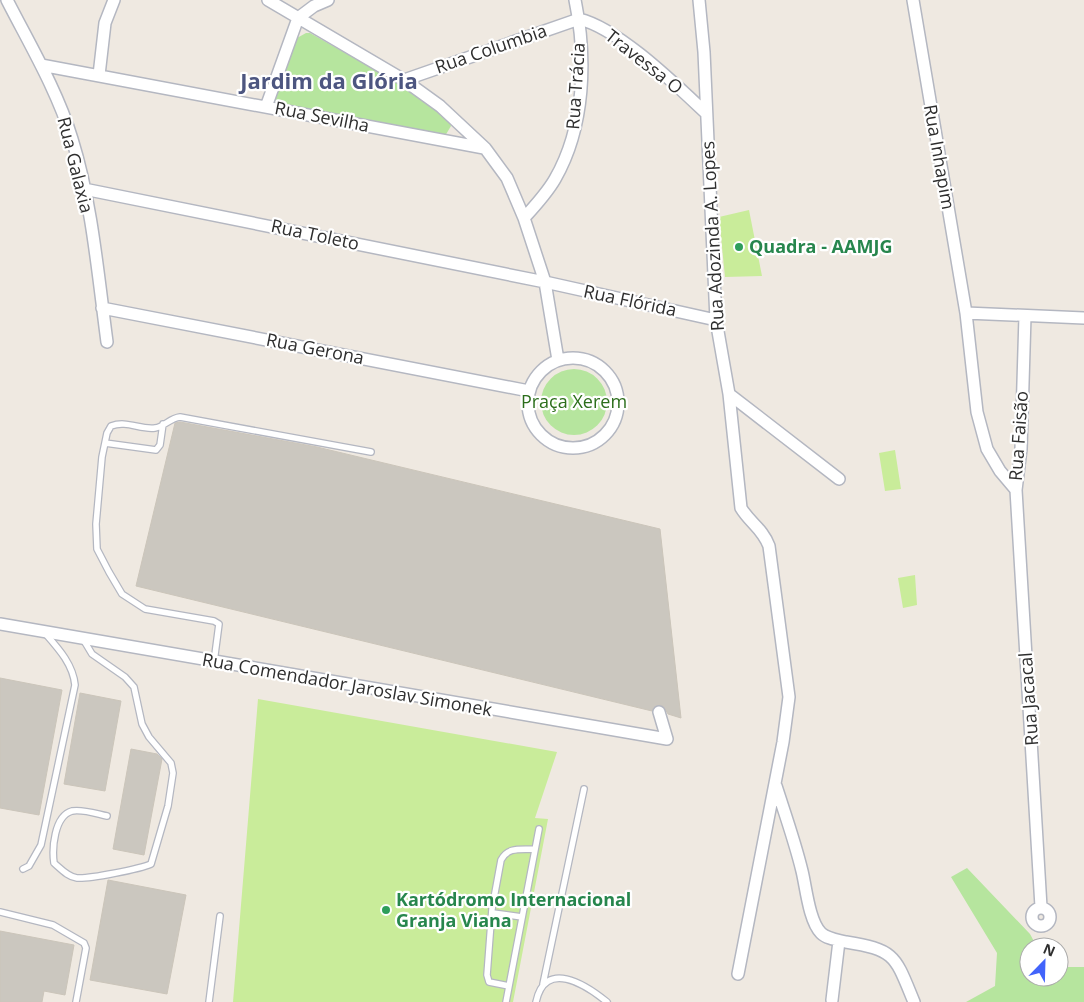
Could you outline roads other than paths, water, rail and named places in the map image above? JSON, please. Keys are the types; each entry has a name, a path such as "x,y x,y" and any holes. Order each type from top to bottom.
{"street":[{"name":"Rua Galaxia","path":"7,0 41,65 63,114 84,189 107,342"},
{"path":"99,75 106,23 114,0"},
{"path":"268,0 404,80 440,106 485,148 507,178 524,218 545,282 558,360"},
{"path":"266,107 298,18 314,6 328,0"},
{"name":"Rua Trácia","path":"524,218 554,180 571,145 576,123 580,83 579,19 575,0"},
{"name":"Rua Adozinda A. Lopes","path":"699,0 704,52 716,320 728,394 741,508 747,517 761,529 766,536 769,546 777,593 789,697 775,784 738,974"},
{"name":"Rua Inhapim","path":"913,0 966,313"},
{"name":"Rua Columbia","path":"404,80 579,19"},
{"name":"Travessa O","path":"579,19 593,24 615,37 664,74 706,113"},
{"name":"Rua Sevilha","path":"41,65 485,148"},
{"name":"Rua Toleto","path":"84,189 545,282"},
{"name":"Rua Flórida","path":"545,282 716,320"},
{"name":"Rua Gerona","path":"102,308 529,391"},
{"path":"966,313 1084,318"},
{"name":"Rua Faisão","path":"966,313 977,412 981,431 1000,471 1016,490"},
{"name":"Rua Faisão","path":"1016,490 1020,464 1025,316"},
{"path":"573,358 588,360 601,368 611,379 617,392 618,407 614,422 606,434 594,443 580,448 564,448 550,442 538,433 530,420 527,406 529,391 535,377 545,366 558,360 573,358"},
{"path":"728,394 839,479"},
{"name":"Rua Jacacal","path":"1016,490 1041,907"},
{"name":"Rua Comendador Jaroslav Simonek","path":"0,624 667,740 659,712"},
{"path":"775,784 802,870 815,923 821,933 839,941 876,947 885,951 900,968 914,1002"},
{"path":"832,1000 839,941"}],"lane":[{"path":"214,662 218,624 214,621 145,610 122,594 97,549 96,524 105,443 111,426 120,423 152,428 174,417 180,417 371,452"},
{"path":"105,443 156,450 160,445 163,424"},
{"path":"22,869 29,866 41,845 75,685 74,673 59,650 43,632"},
{"path":"82,638 92,654 126,677 134,687 142,724 149,737 171,763 172,780 168,806 151,864 138,869 78,878 68,875 54,863 52,849 64,816 81,810 107,816"},
{"path":"536,1002 538,991 543,984 584,789"},
{"path":"506,1002 539,829"},
{"path":"509,986 489,982 487,976 493,913 501,860 504,854 518,849 535,849"},
{"path":"0,912 53,925 84,943 86,948 76,1002"},
{"path":"493,913 522,917"},
{"path":"209,1002 220,916"},
{"path":"543,984 557,978 574,981 590,988 607,1002"}],"place":[{"name":"Quadra - AAMJG","path":"739,247"},
{"name":"Kartódromo Internacional Granja Viana","path":"386,910"}],"district":[{"name":"Jardim da Glória","path":"329,81"}],"park label":[{"name":"Praça Xerem","path":"574,402"}]}
